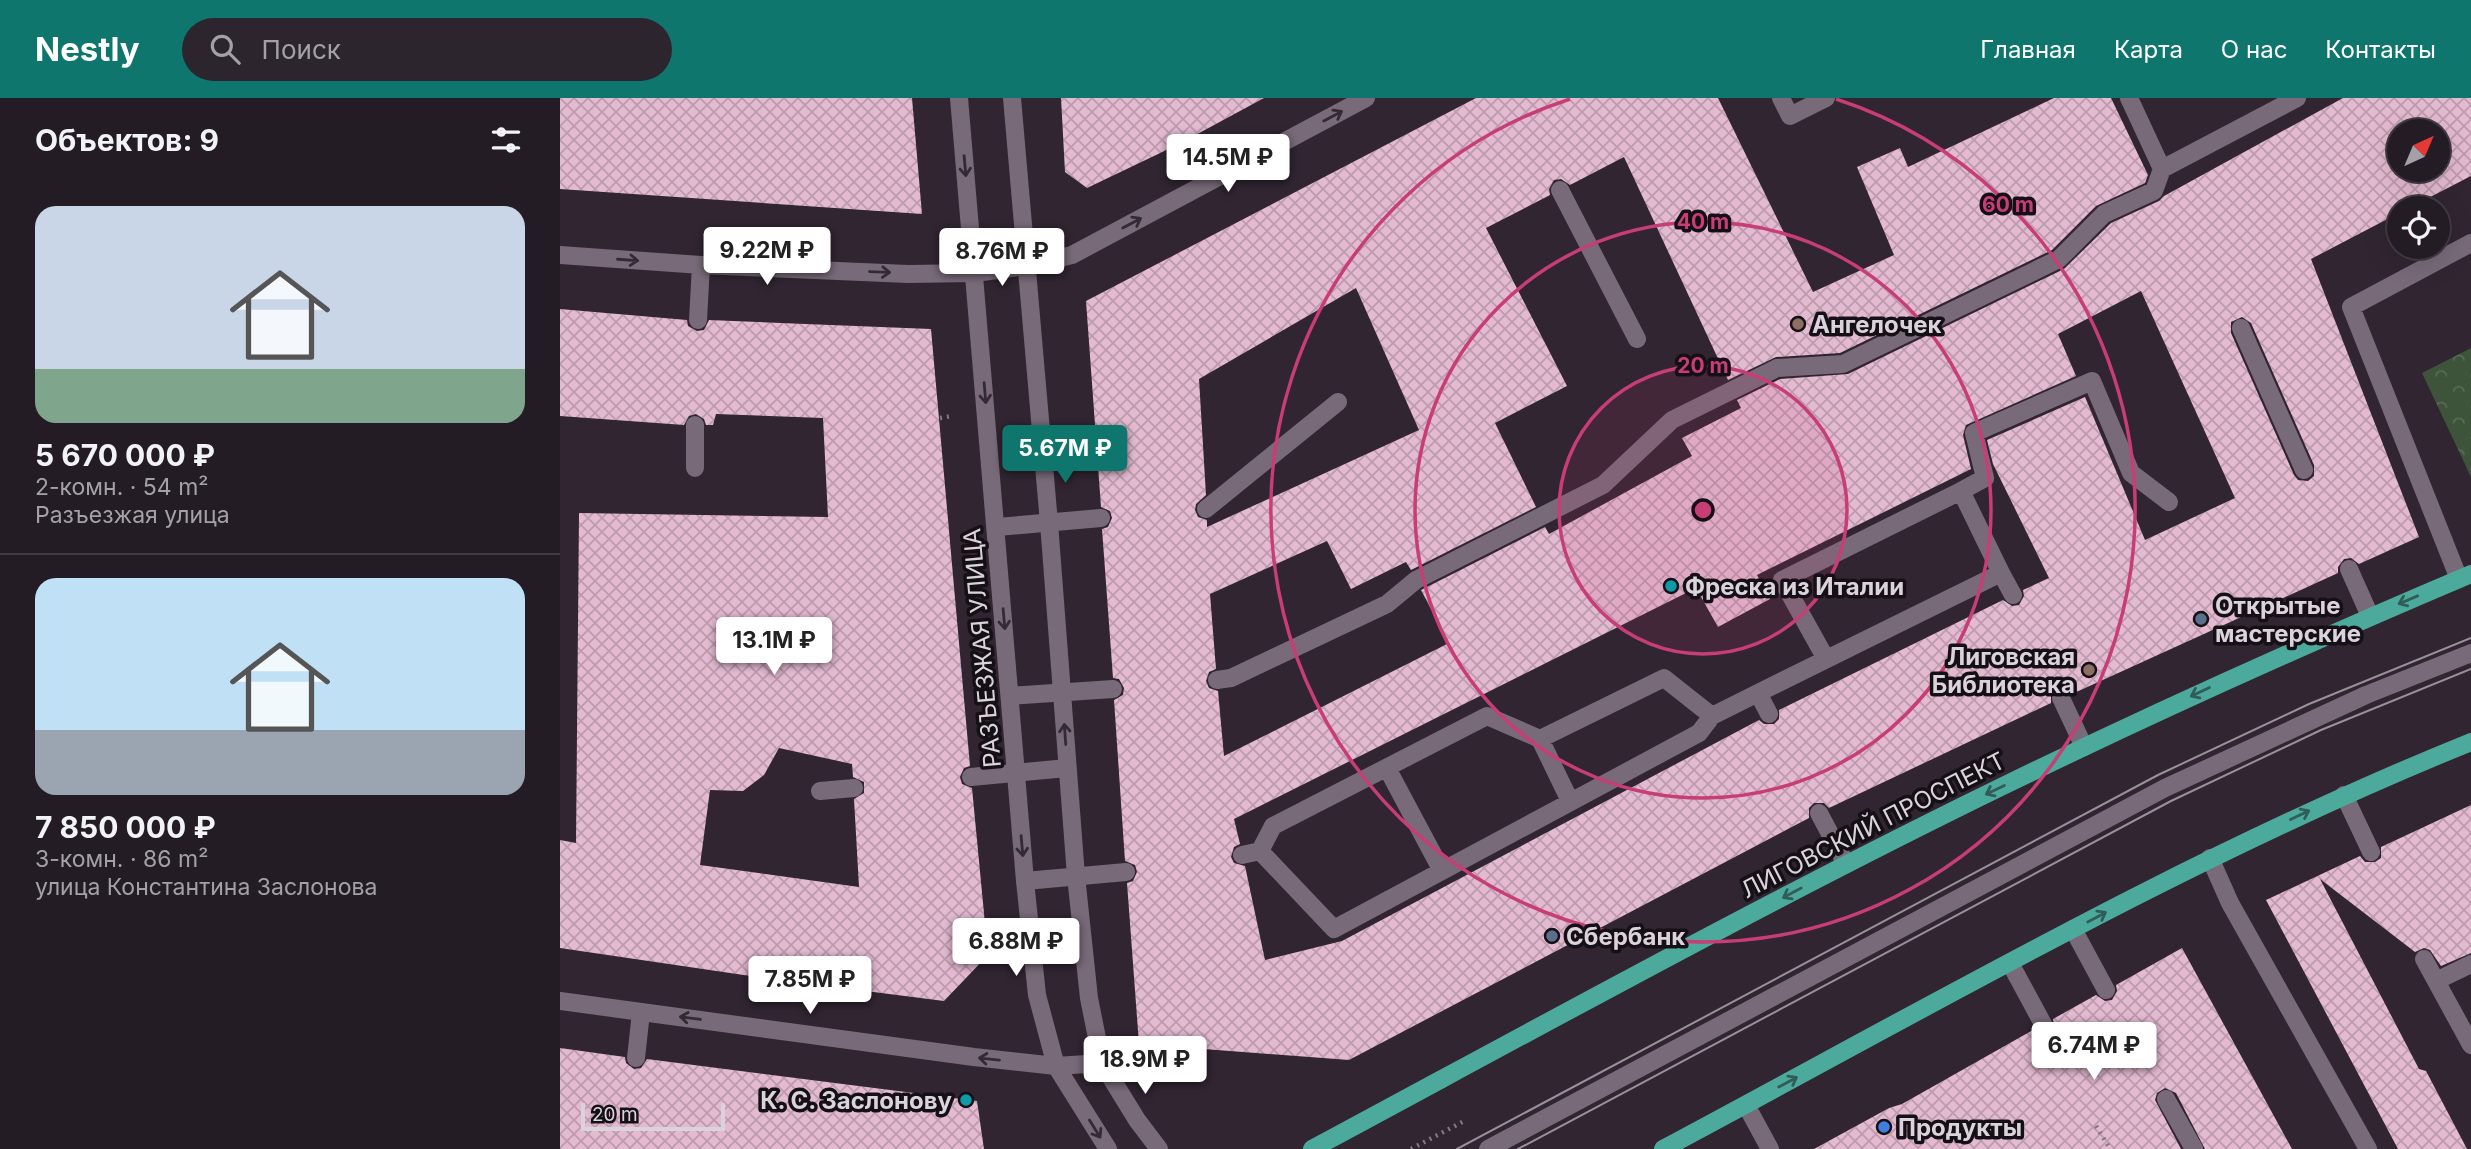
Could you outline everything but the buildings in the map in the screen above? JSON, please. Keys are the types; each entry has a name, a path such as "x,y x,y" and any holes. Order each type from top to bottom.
{"main road":[{"name":"ЛИГОВСКИЙ ПРОСПЕКТ","path":"1312,1149 1846,864 2208,689 2465,576"},
{"path":"1663,1149 2210,858 2344,795 2471,742"}],"street":[{"name":"РАЗЪЕЗЖАЯ УЛИЦА","path":"960,98 1025,881 1037,995 1056,1066 1108,1149"},
{"path":"1012,98 1076,876 1089,998 1102,1063 1158,1149"},
{"path":"560,255 701,265 908,274 975,272 1026,266 1072,255 1366,98"},
{"path":"1781,98 1790,116 1826,98"},
{"path":"2129,98 2162,169"},
{"path":"1217,680 1231,678 1387,604 1416,580 1603,485 1672,420 1777,368 1843,364 2059,259 2104,214 2154,191 2162,169 2297,98"},
{"path":"1560,190 1637,339"},
{"path":"2465,576 2351,307 2471,243"},
{"path":"698,320 701,265"},
{"path":"2241,328 2304,470"},
{"path":"1826,659 1782,580 1985,478 1974,433 2092,381 2131,473 2169,502"},
{"path":"1206,509 1338,402"},
{"path":"695,425 695,468"},
{"path":"1961,491 2013,595"},
{"path":"997,527 1101,518"},
{"path":"2349,569 2370,616"},
{"path":"1570,801 1540,739 1487,716 1273,826 1251,853 1334,929 1699,733 1712,716 2001,573"},
{"path":"1488,1149 2165,788 2366,695 2471,653"},
{"path":"1540,739 1664,678 1712,716"},
{"path":"1010,696 1113,688"},
{"path":"1758,692 1769,715"},
{"path":"2061,698 2084,747"},
{"path":"971,776 1068,768"},
{"path":"1387,768 1442,871"},
{"path":"820,791 854,788"},
{"path":"2344,795 2371,852"},
{"path":"1819,813 1846,864"},
{"path":"2210,858 2230,903 2368,1149"},
{"path":"1025,881 1126,872"},
{"path":"2073,929 2106,990"},
{"path":"2424,959 2471,1045"},
{"path":"2010,963 2043,1024"},
{"path":"2436,981 2471,964"},
{"path":"560,1001 960,1056 1056,1066 1102,1063"},
{"path":"636,1058 641,1012"},
{"path":"2166,1099 2194,1149"},
{"path":"1746,1105 1770,1149"}],"path":[{"path":"940,418 953,416"},
{"path":"1412,1149 1475,1115"},
{"path":"2096,1126 2110,1149"}],"green space":[{"path":"2471,348 2471,477 2422,373"}],"tram line":[{"path":"1457,1149 2158,775 2309,704 2471,638"},
{"path":"1518,1149 2171,801 2321,730 2471,669"}],"place":[{"name":"Ангелочек","path":"1798,324"},
{"name":"Фреска из Италии","path":"1671,586"},
{"name":"Открытые мастерские","path":"2201,619"},
{"name":"Лиговская Библиотека","path":"2089,670"},
{"name":"Сбербанк","path":"1552,936"},
{"name":"К. С. Заслонову","path":"966,1100"},
{"name":"Продукты","path":"1884,1127"}]}
